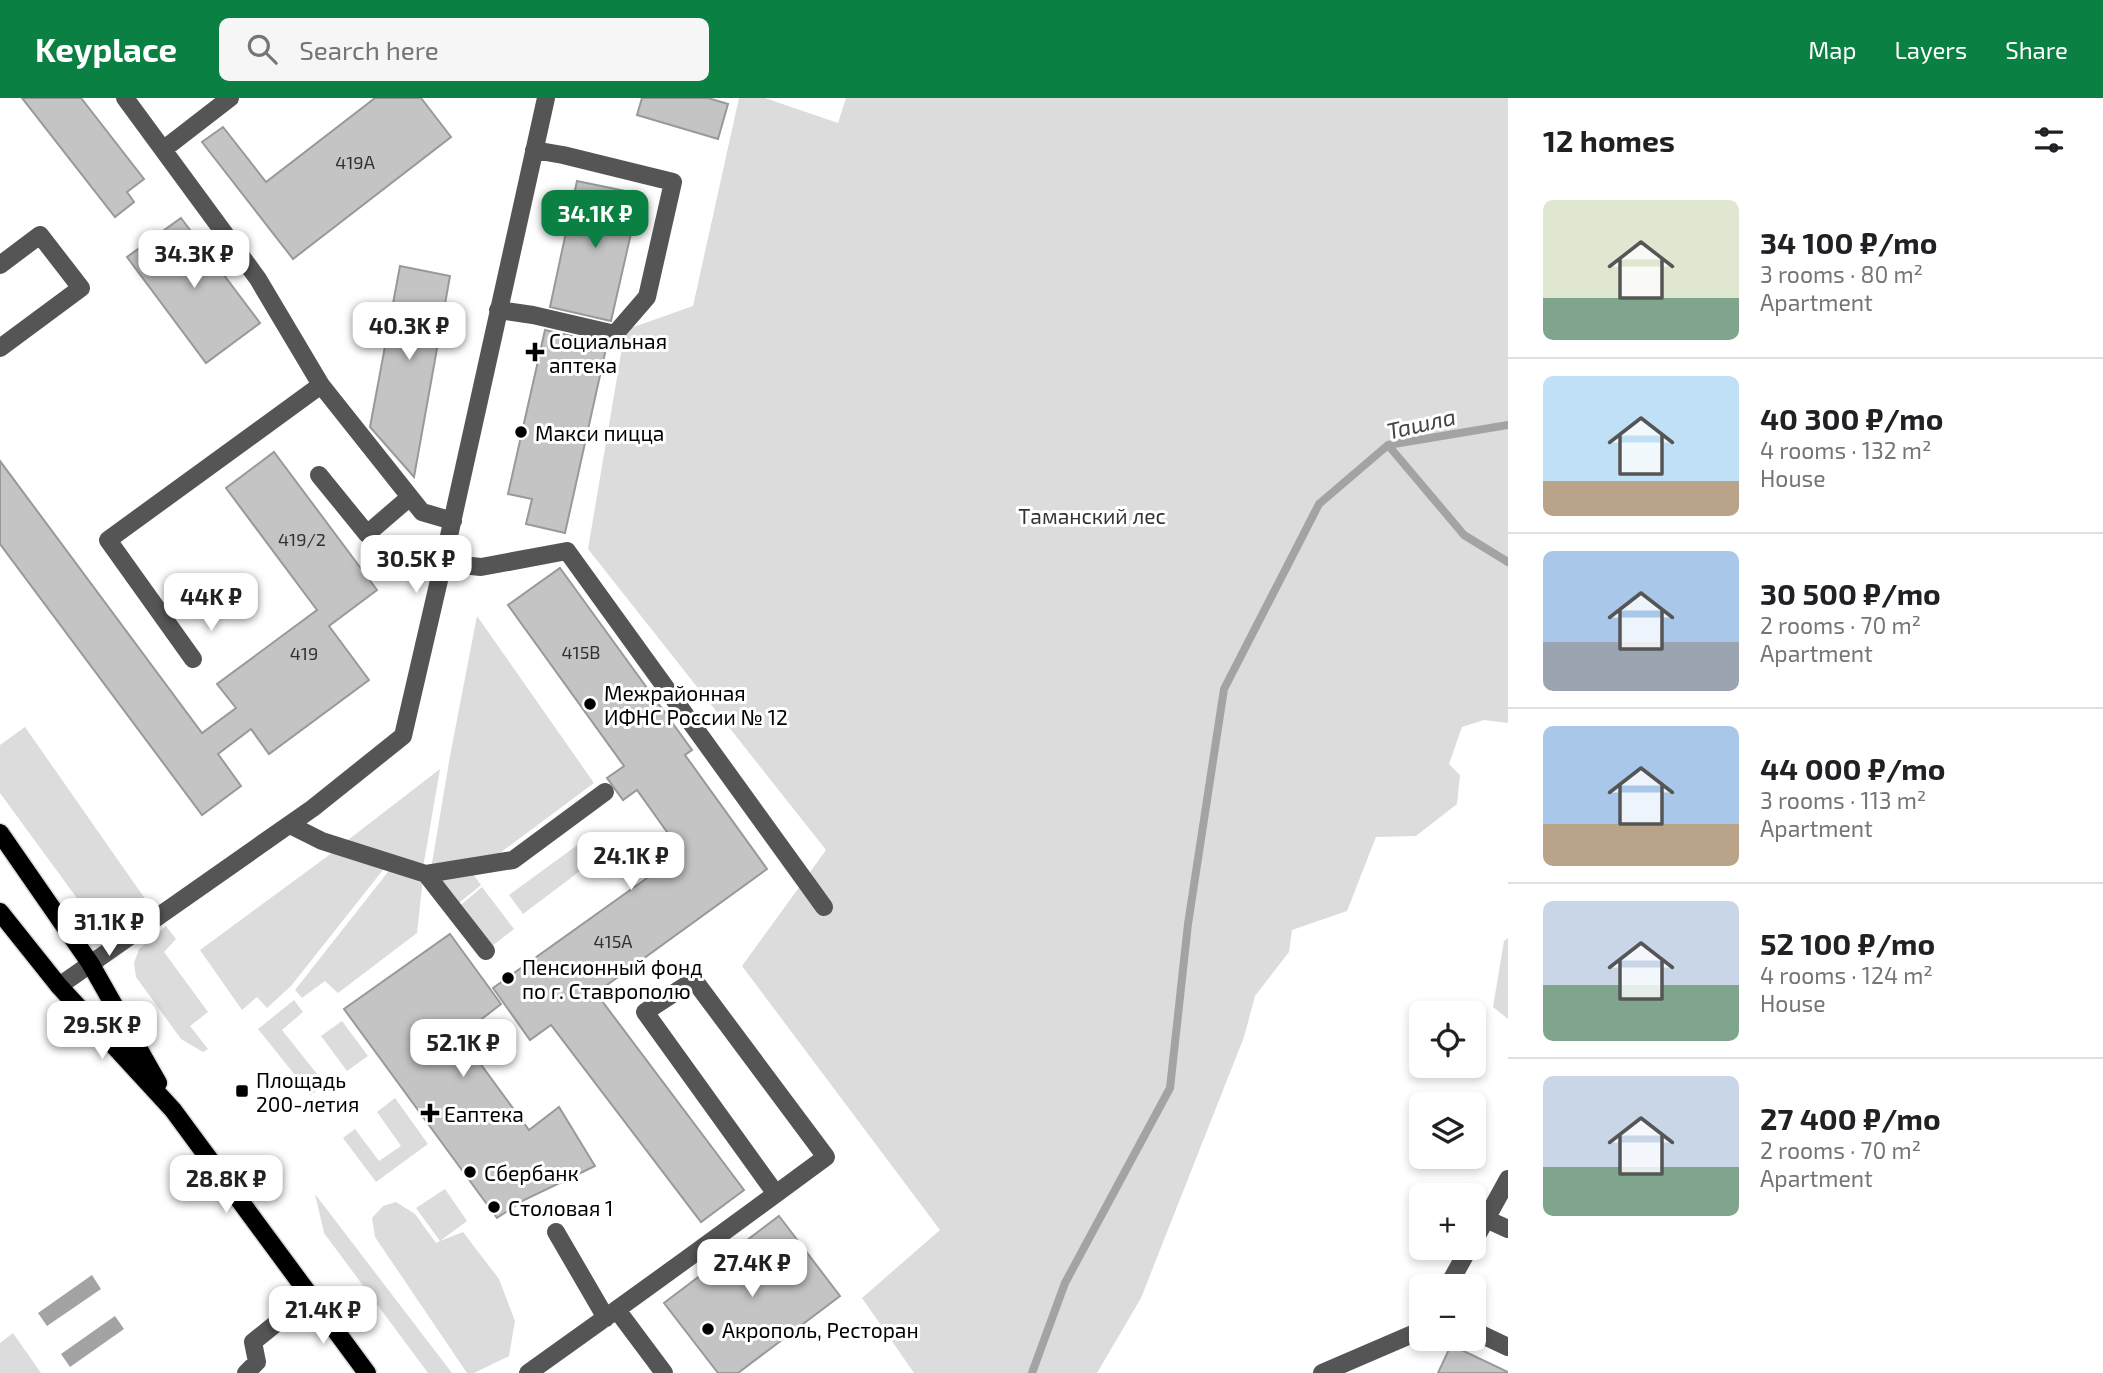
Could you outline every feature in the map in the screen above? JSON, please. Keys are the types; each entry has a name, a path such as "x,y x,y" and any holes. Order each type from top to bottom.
{"main road":[{"path":"0,833 90,963 173,1110"},
{"path":"0,912 59,985 173,1110 367,1373"}],"street":[{"path":"125,98 258,279 321,385 422,512 453,521"},
{"path":"164,149 230,98"},
{"path":"59,985 290,825 403,736 545,98"},
{"path":"498,310 533,315 615,334 647,297 673,182 534,150"},
{"path":"0,265 40,235 81,288 0,348"},
{"path":"193,659 108,540 321,385"},
{"path":"319,475 367,534 410,496"},
{"path":"443,563 481,567 567,551 824,907"},
{"path":"290,825 328,843 426,874 513,860 605,792"},
{"path":"426,874 486,951"},
{"path":"528,1373 611,1314 776,1194 826,1157 694,980 645,1012 776,1194"},
{"path":"1508,1179 1486,1219 1508,1229"},
{"path":"556,1232 611,1314 664,1373"},
{"path":"246,1373 257,1362 253,1342 310,1296"},
{"path":"1322,1373 1409,1336"},
{"path":"1486,1337 1508,1347"}],"green space":[{"name":"Таманский лес","path":"739,98 765,98 838,123 846,98 1508,98 1508,723 1484,720 1462,727 1449,764 1460,775 1457,804 1416,836 1376,837 1347,911 1292,930 1289,952 1255,996 1244,1037 1141,1298 1097,1373 914,1373 862,1298 940,1230 742,966 826,850 588,549 625,330 693,306"},
{"path":"477,616 594,783 489,861 431,869 450,756"},
{"path":"25,727 148,903 127,915 113,919 90,916 0,793 0,745"},
{"path":"440,769 423,868 344,843"},
{"path":"587,838 600,856 523,914 509,895"},
{"path":"336,850 386,866 291,986 267,1008 257,997 242,1010 200,950"},
{"path":"391,868 423,878 417,933 338,993 325,981 302,998 295,990"},
{"path":"470,870 481,885 454,907 432,876"},
{"path":"482,887 514,929 487,950 456,909"},
{"path":"166,926 176,939 164,952 208,1012 190,1026 208,1049 203,1052 181,1039 136,977 134,963 139,949"},
{"path":"1508,938 1508,1019 1493,1007 1504,941"},
{"path":"294,1000 303,1012 282,1030 325,1084 311,1095 258,1029"},
{"path":"342,1021 368,1056 347,1071 321,1036"},
{"path":"395,1098 428,1144 376,1182 343,1138 355,1129 379,1161 401,1146 377,1112"},
{"path":"445,1189 467,1221 440,1241 416,1208"},
{"path":"315,1194 452,1373 428,1373 324,1233"},
{"path":"396,1202 415,1214 436,1243 463,1232 499,1279 515,1321 509,1356 474,1373 467,1373 375,1237 372,1218 383,1206"},
{"path":"13,1333 41,1373 0,1373 0,1343"}],"shaded area":[{"path":"92,1275 101,1289 47,1326 38,1313"},
{"path":"115,1316 124,1329 70,1367 61,1354"}],"building":[{"path":"22,98 81,98 144,179 127,192 134,202 115,217"},
{"path":"375,98 421,98 451,137 293,259 202,142 223,127 266,182"},
{"path":"642,98 708,98 728,104 718,139 637,115"},
{"path":"577,181 640,194 611,321 550,307"},
{"path":"181,218 260,323 206,363 127,257"},
{"path":"400,266 450,276 414,477 370,427"},
{"path":"545,330 607,344 565,533 526,524 532,499 508,494"},
{"path":"274,452 377,590 329,626 369,680 269,754 251,729 218,754 241,786 202,815 0,544 0,461 202,733 236,708 217,684 317,610 226,488"},
{"path":"560,568 692,750 685,755 767,869 596,993 744,1190 701,1222 551,1025 530,1040 493,988 682,853 637,790 623,800 607,778 624,766 508,605"},
{"path":"450,934 501,1004 460,1036 529,1130 559,1107 595,1166 524,1200 497,1218 344,1009"},
{"path":"779,1216 840,1296 738,1373 718,1373 664,1303"},
{"path":"1448,1351 1464,1351 1508,1372 1508,1373 1438,1373"}],"waterway":[{"name":"Ташла","path":"1032,1373 1065,1283 1170,1088 1188,924 1224,689 1319,504 1388,445 1508,425"},
{"name":"Ташла","path":"1388,445 1464,535 1508,562"}],"place":[{"name":"Социальная аптека","path":"535,352"},
{"name":"Макси пицца","path":"521,432"},
{"name":"Межрайонная ИФНС России № 12","path":"590,704"},
{"name":"Пенсионный фонд по г. Ставрополю","path":"508,978"},
{"name":"Площадь 200-летия","path":"242,1091"},
{"name":"Еаптека","path":"430,1113"},
{"name":"Сбербанк","path":"470,1172"},
{"name":"Столовая 1","path":"494,1207"},
{"name":"Акрополь, Ресторан","path":"708,1329"}]}
